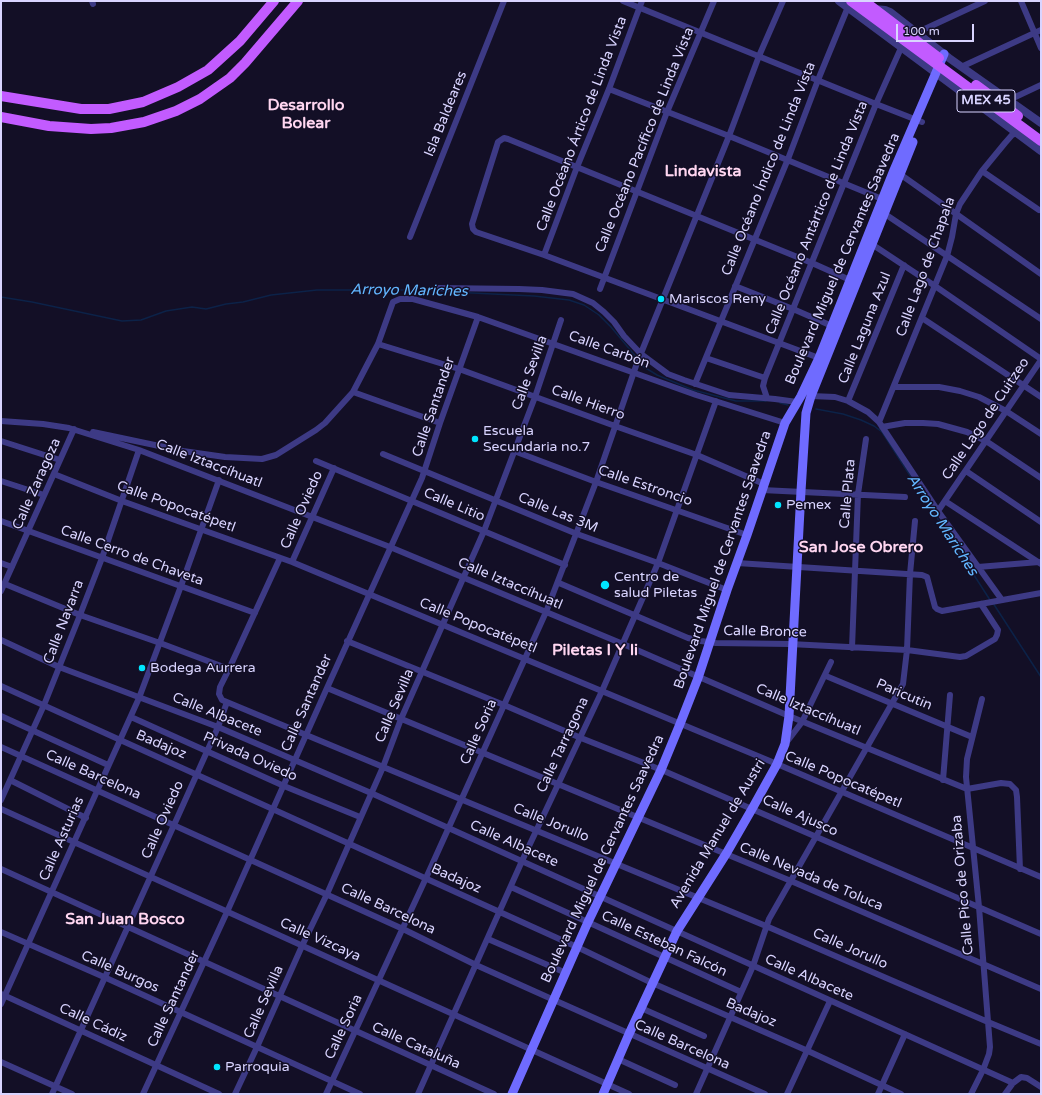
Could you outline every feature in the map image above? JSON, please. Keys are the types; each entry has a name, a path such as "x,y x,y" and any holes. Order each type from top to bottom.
{"main road":[{"path":"1,96 65,107 88,109 109,109 143,102 178,87 208,70 240,41 274,1"},
{"path":"1,117 49,126 91,129 111,128 144,122 176,111 200,99 230,78 245,63 298,1"},
{"name":"MEX 45","path":"868,3 901,28 942,65 1041,141"},
{"name":"MEX 45","path":"849,4 942,65 1041,133"},
{"name":"Boulevard Miguel de Cervantes Saavedra","path":"808,406 881,212 942,65"},
{"name":"Boulevard Miguel de Cervantes Saavedra","path":"881,212 882,199 897,172"},
{"name":"Boulevard Miguel de Cervantes Saavedra","path":"512,1094 588,922 661,770 698,678 786,421 799,399 819,358 850,280 869,243"},
{"path":"799,399 811,396"},
{"name":"Avenida Manuel de Austri","path":"603,1094 676,931 726,854 777,764 785,744 789,716 805,424 808,406"},
{"path":"786,421 795,417 802,420 805,424"}],"street":[{"name":"Isla Baldeares","path":"410,237 504,1"},
{"path":"623,1 919,121"},
{"name":"Calle Océano Ártico de Linda Vista","path":"544,255 577,167 609,90 642,1"},
{"name":"Calle Océano Pacífico de Linda Vista","path":"600,289 636,191 714,1"},
{"name":"Calle Soria","path":"326,1094 403,929 559,583 640,356 729,136 759,56 783,1"},
{"path":"839,1 849,4 901,48 942,65 961,67 1041,123"},
{"path":"916,33 985,1"},
{"path":"1021,1 1041,48"},
{"path":"868,3 890,12 916,33 942,65 1017,133 1041,151"},
{"name":"Calle Océano Índico de Linda Vista","path":"695,384 788,159 849,4"},
{"path":"961,67 1041,30"},
{"name":"Calle Océano Antártico de Linda Vista","path":"767,398 763,386 765,378 876,104 901,48"},
{"path":"1009,100 1041,84"},
{"path":"609,90 788,159 882,199"},
{"path":"1017,133 1041,133"},
{"name":"Calle Lago de Chapala","path":"880,424 947,256 956,214 960,204 982,171 1010,137 1017,133"},
{"path":"819,358 544,255 481,234 473,229 472,224 498,142 504,138 508,139 812,263 850,280"},
{"path":"982,171 1039,210"},
{"path":"897,172 1041,274"},
{"path":"881,212 1041,319"},
{"path":"869,243 935,286 1041,360"},
{"name":"Calle Laguna Azul","path":"848,401 904,265"},
{"path":"735,286 832,326"},
{"path":"438,288 542,290 573,294 588,301 604,312 614,322 640,356 668,374 729,395 799,399"},
{"name":"Calle Carbón","path":"378,344 392,306 396,300 413,299 478,316 696,395 786,421"},
{"name":"Calle Santander","path":"143,1094 228,912 347,641 425,471 440,423 478,316"},
{"path":"922,318 1041,397"},
{"name":"Calle Sevilla","path":"234,1094 327,894 383,767 401,719 484,531 535,397 561,320"},
{"path":"74,429 112,435 200,453 247,458 269,458 325,423 353,392 378,344"},
{"name":"Calle Hierro","path":"378,344 459,369 697,455 763,487 801,491 906,497"},
{"path":"706,358 765,378"},
{"name":"Calle Lago de Cuitzeo","path":"938,511 1041,360"},
{"path":"894,386 939,387 960,391 979,397 1006,411 1041,434"},
{"path":"353,392 440,423"},
{"path":"811,396 835,397 848,401 868,412 880,424 938,511 1002,600"},
{"name":"Calle Tarragona","path":"418,1094 522,861 581,738 658,564 716,401"},
{"name":"Calle Iztaccíhuatl","path":"1,421 43,424 74,429 140,450 219,480 390,547 623,644 698,678 802,722 967,789"},
{"path":"880,424 938,424 967,432 986,441 1041,478"},
{"name":"Calle Zaragoza","path":"1,591 74,429"},
{"name":"Calle Plata","path":"852,648 858,494 866,439"},
{"path":"1,441 60,460"},
{"name":"Calle Navarra","path":"1,800 44,705 80,615 140,450"},
{"name":"Calle Estroncio","path":"514,451 596,482 747,535"},
{"name":"Calle Las 3M","path":"383,454 577,534 727,590"},
{"name":"Calle Litio","path":"316,461 565,565"},
{"name":"Calle Oviedo","path":"292,562 334,468"},
{"path":"966,471 1041,522"},
{"name":"Calle Popocatépetl","path":"54,474 292,562 777,764 972,849 1041,877"},
{"name":"Calle Asturias","path":"1,1004 3,995 86,818 108,765 139,698 219,480"},
{"path":"1,481 44,495"},
{"path":"945,501 1040,562"},
{"name":"Calle Cerro de Chaveta","path":"1,521 256,613"},
{"path":"696,1094 753,966 766,926 903,684 907,650 910,574 915,521"},
{"name":"Calle Oviedo","path":"52,1094 218,727 227,702 220,697 220,687 256,613 280,558"},
{"path":"978,568 1040,562"},
{"path":"1,563 12,567"},
{"path":"737,563 922,575 927,577 935,607 940,611 1041,593"},
{"name":"Calle Bronce","path":"559,583 688,638 710,642 792,644 907,650 934,654 966,656 995,639 998,630 984,604"},
{"path":"5,584 80,615 229,669"},
{"name":"Calle Albacete","path":"1,640 59,667 218,727 371,793 1012,1083"},
{"name":"Calle Ajusco","path":"347,641 661,770 1041,934"},
{"path":"785,744 802,722 826,676 831,662"},
{"name":"Paricutin","path":"826,676 972,737"},
{"name":"Badajoz","path":"1,686 197,773 653,983 808,1050 901,1094"},
{"name":"Calle Nevada de Toluca","path":"327,688 792,881 1041,989"},
{"path":"943,780 950,695"},
{"name":"Calle Pico de Orizaba","path":"971,1094 983,1070 989,1054 990,1046 966,768 982,699"},
{"name":"Calle Jorullo","path":"227,702 537,829 1041,1044"},
{"path":"1,716 108,765"},
{"name":"Privada Oviedo","path":"131,717 284,786 360,817"},
{"name":"Calle Barcelona","path":"1,747 327,894 476,965 765,1094"},
{"path":"10,780 86,818"},
{"path":"967,789 1001,783 1010,784 1016,790 1020,869"},
{"name":"Calle Vizcaya","path":"1,809 302,946 379,979 629,1094"},
{"name":"Calle Cataluña","path":"1,870 494,1094"},
{"name":"Calle Esteban Falcón","path":"511,887 741,992"},
{"name":"Calle Burgos","path":"1,932 104,977 360,1094"},
{"path":"488,939 566,974"},
{"name":"Calle Cádiz","path":"3,995 219,1094"},
{"path":"787,1094 830,1001"},
{"path":"641,1008 704,1036"},
{"path":"878,1094 905,1034"},
{"path":"618,1059 675,1086"},
{"path":"1,1062 72,1094"},
{"path":"1005,1094 1012,1083 1018,1078 1027,1078 1041,1087"}],"waterway":[{"name":"Arroyo Mariches","path":"1,297 122,321 141,320 166,311 192,307 206,309 271,295 317,290 432,290 534,296 569,300 584,305 599,315 637,358"},
{"name":"Arroyo Mariches","path":"639,361 644,367 657,375 693,390 736,401 766,401"},
{"name":"Arroyo Mariches","path":"780,403 788,405"},
{"name":"Arroyo Mariches","path":"816,409 843,414 861,420 874,426 882,432 990,600"},
{"name":"Arroyo Mariches","path":"993,603 1041,677"}],"place":[{"name":"Mariscos Reny","path":"661,299"},
{"name":"Escuela Secundaria no.7","path":"475,439"},
{"name":"Pemex","path":"778,505"},
{"name":"Centro de salud Piletas","path":"605,585"},
{"name":"Bodega Aurrera","path":"142,668"},
{"name":"Parroquia","path":"217,1067"}],"district":[{"name":"Desarrollo Bolear","path":"306,115"},
{"name":"Lindavista","path":"703,172"},
{"name":"San Jose Obrero","path":"861,548"},
{"name":"Piletas I Y Ii","path":"595,651"},
{"name":"San Juan Bosco","path":"125,920"}]}
